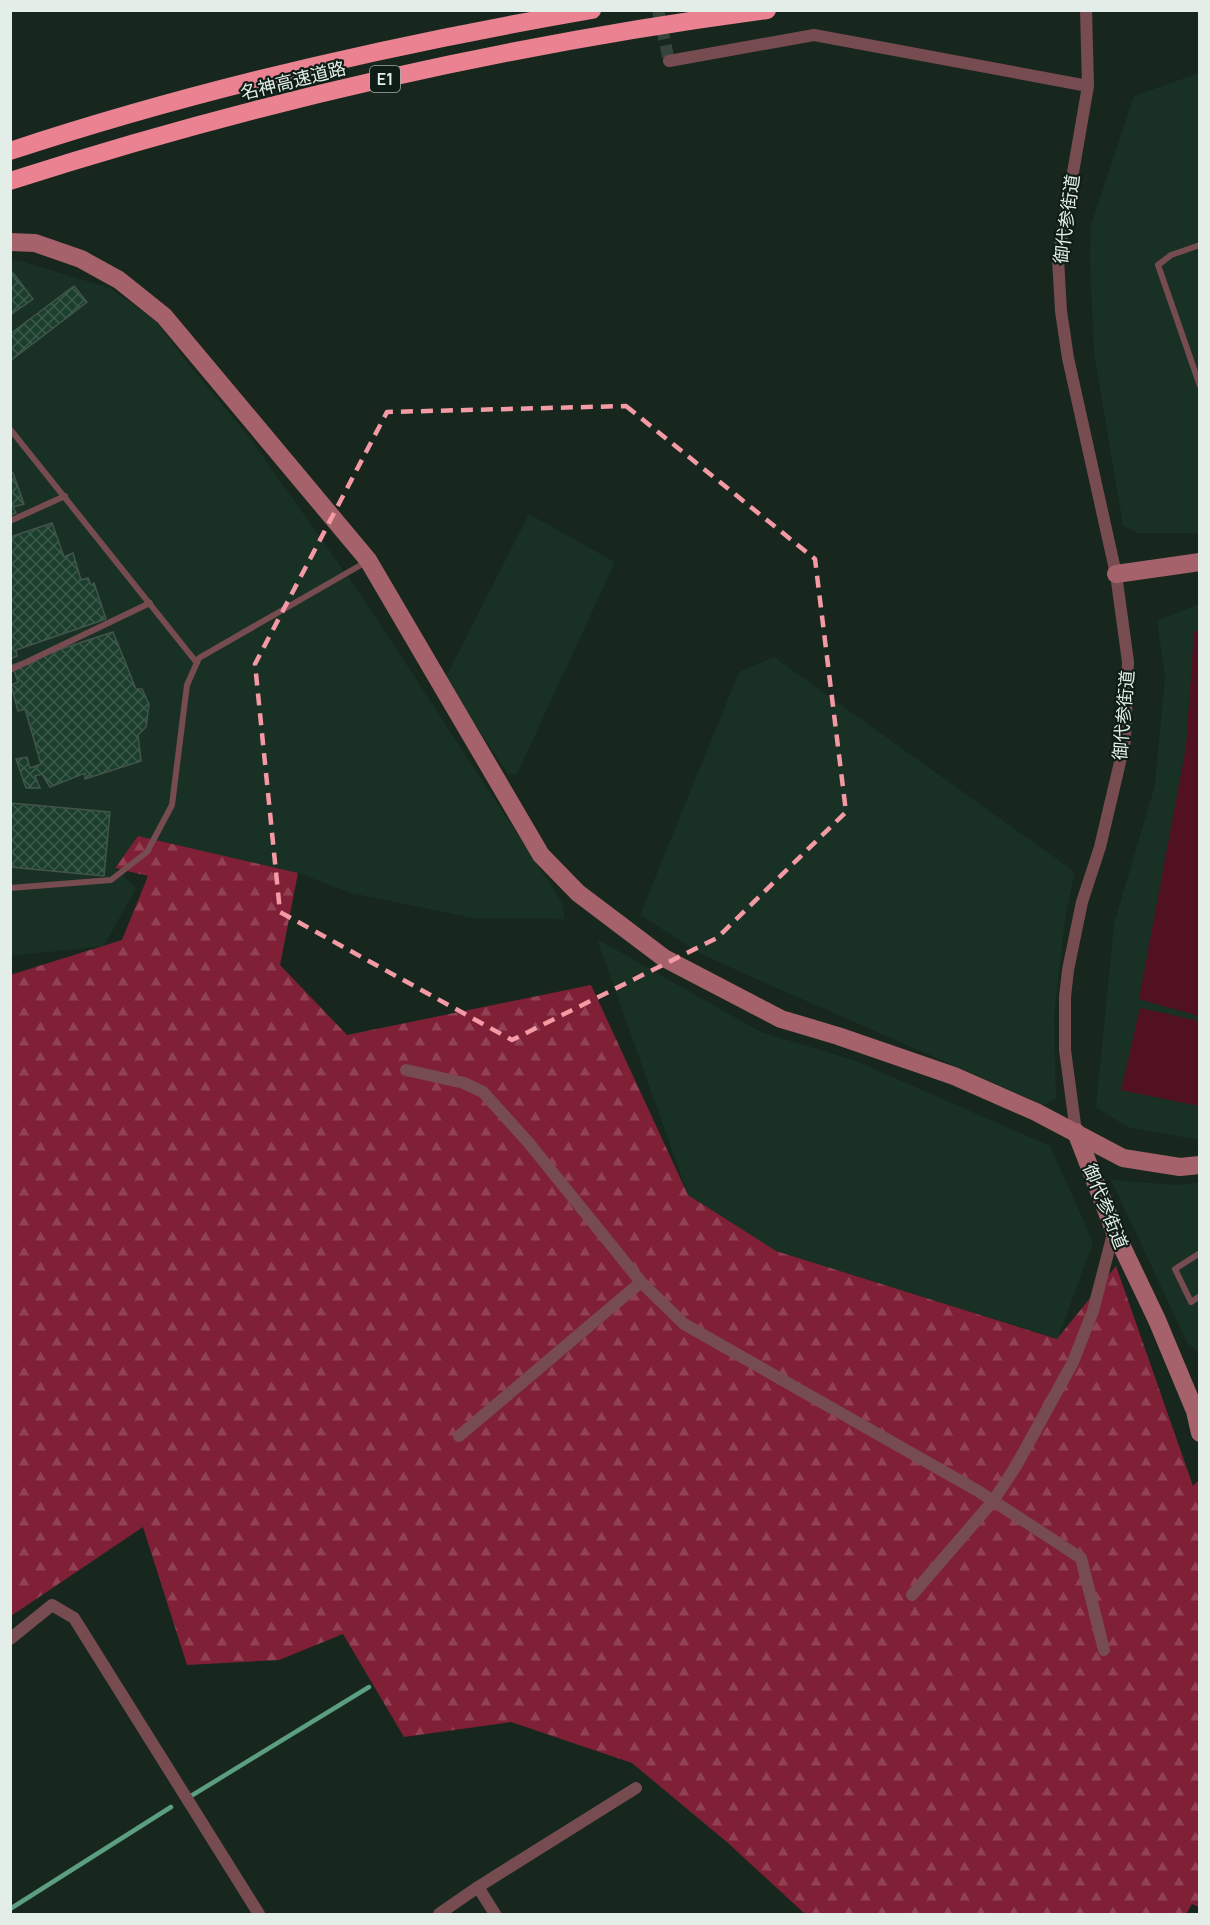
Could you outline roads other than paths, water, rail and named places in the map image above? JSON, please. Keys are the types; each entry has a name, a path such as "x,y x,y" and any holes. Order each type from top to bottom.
{"highway":[{"name":"名神高速道路","path":"10,151 80,128 214,91 340,60 592,10"},
{"name":"名神高速道路","path":"10,181 89,156 222,119 381,80 555,45 694,20 767,10"}],"street":[{"name":"御代参街道","path":"1086,10 1088,86 1058,259 1061,312 1068,358 1116,574 1128,662 1125,741 1100,847 1083,902 1068,970 1065,998 1065,1050 1076,1132 1114,1230 1157,1320 1195,1411 1200,1433"},
{"path":"669,61 814,35 1088,86"},
{"path":"10,242 35,243 81,259 119,280 164,316 368,560 541,855 578,893 664,958 781,1019 954,1076 1076,1132 1123,1158 1180,1167 1200,1165"},
{"path":"1116,574 1200,562"},
{"path":"406,1070 464,1083 483,1092 528,1142 641,1282 684,1324 861,1423 993,1501 1081,1558 1104,1650"},
{"path":"912,1595 993,1501 1016,1466 1072,1362 1093,1311 1114,1230"},
{"path":"459,1436 641,1282"},
{"path":"10,1639 52,1605 74,1618 259,1914"},
{"path":"439,1914 636,1788"},
{"path":"478,1887 495,1914"}],"lane":[{"path":"1200,245 1171,255 1158,265 1200,386"},
{"path":"10,429 197,663"},
{"path":"10,521 65,496"},
{"path":"10,888 111,880 147,852 172,805 187,685 200,658 368,560"},
{"path":"10,670 150,603"},
{"path":"1200,1253 1175,1269 1191,1302 1200,1296"}],"waterway":[{"path":"191,1796 369,1687"},
{"path":"10,1909 171,1807"}],"tunnel":[{"path":"658,10 669,61"}]}
